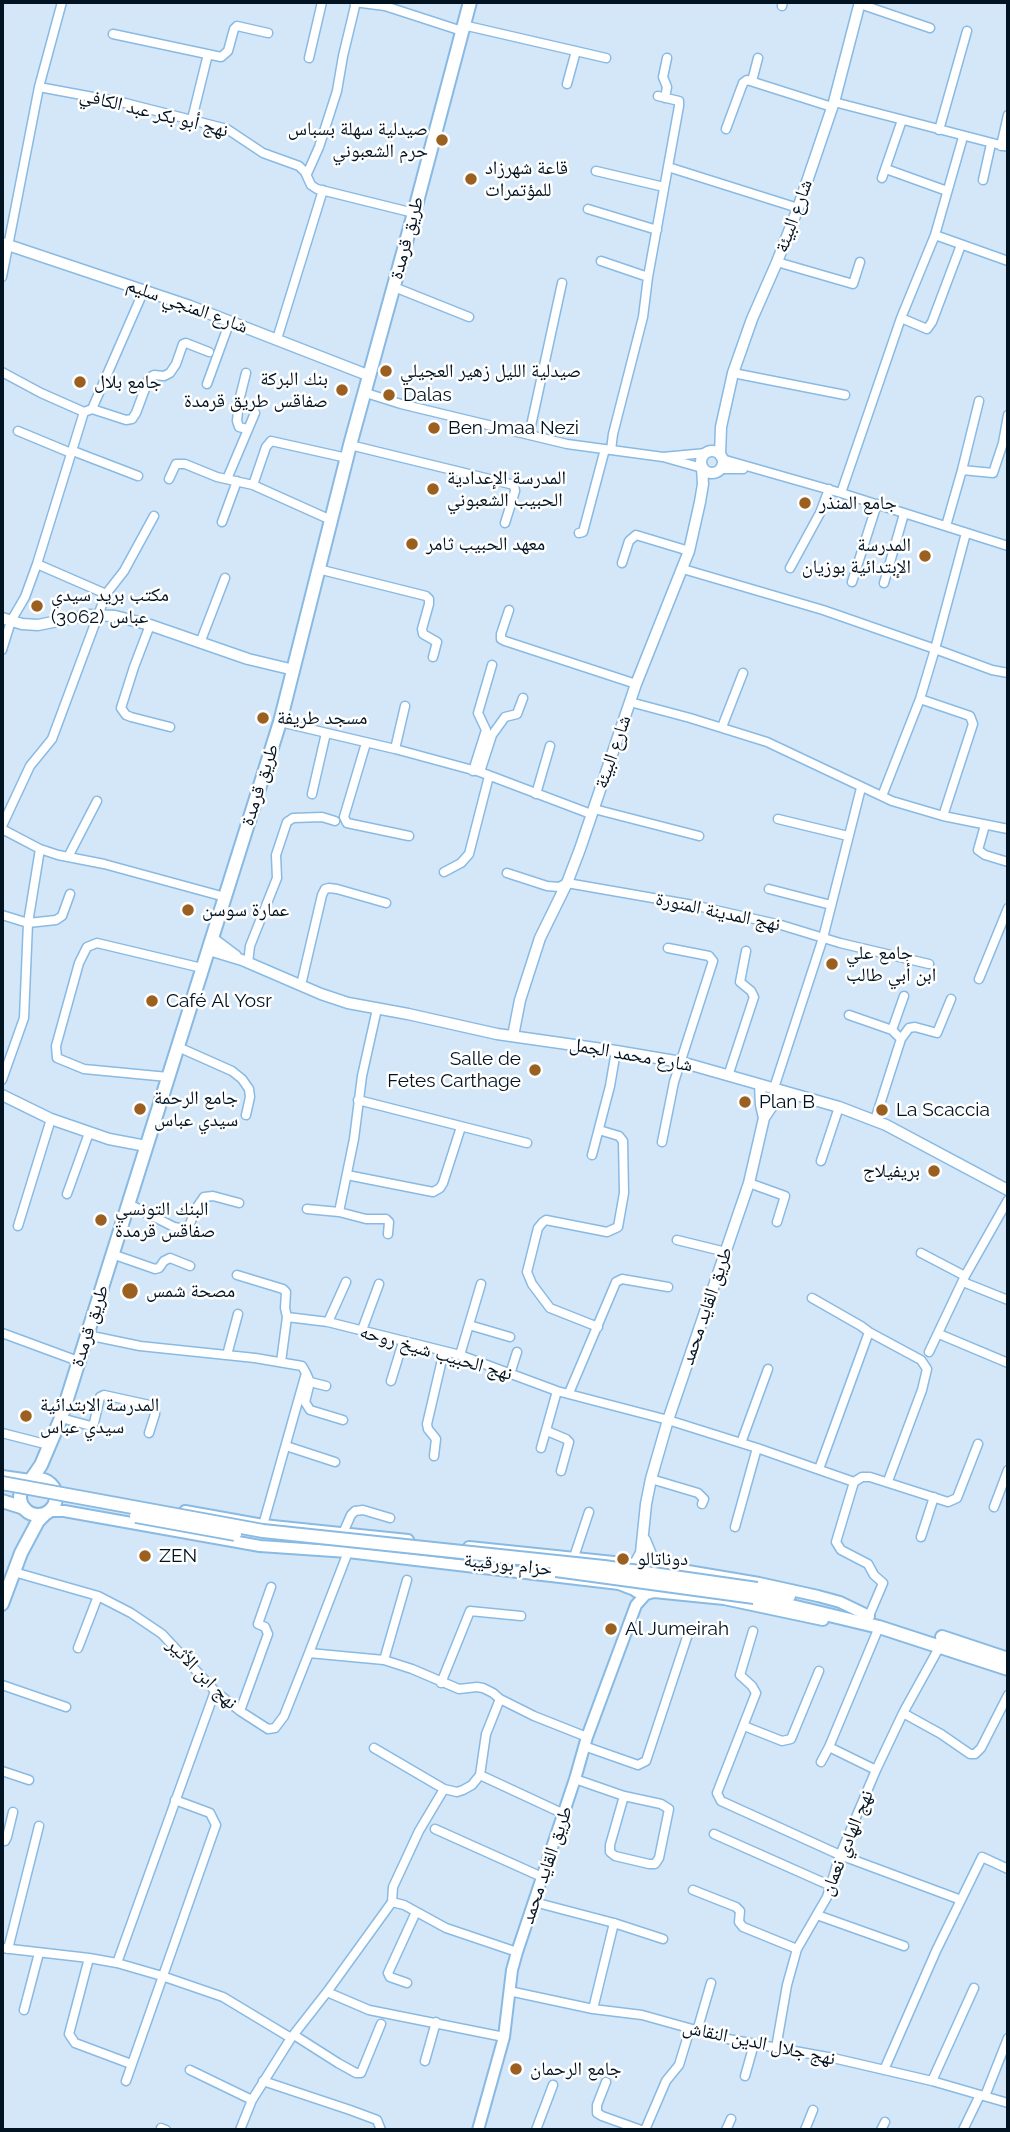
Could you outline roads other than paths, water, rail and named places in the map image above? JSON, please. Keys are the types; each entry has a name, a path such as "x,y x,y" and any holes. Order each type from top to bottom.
{"main road":[{"name":"طريق قرمدة","path":"30,1482 41,1465 61,1418 281,722 350,445 470,2"},
{"name":"طريق قرمدة","path":"51,1442 48,1476 52,1486"},
{"path":"2,1477 30,1482 41,1480 52,1486 56,1497 48,1512 38,1521 21,1552 2,1604"},
{"path":"21,1552 25,1523 22,1490 30,1482"},
{"name":"حزام بورقيبة","path":"2,1483 263,1531 604,1567 755,1593 867,1619 1008,1659"},
{"name":"حزام بورقيبة","path":"52,1486 263,1525 635,1563"},
{"name":"حزام بورقيبة","path":"2,1491 261,1539 755,1593"},
{"path":"2,1501 36,1515 48,1512"},
{"name":"حزام بورقيبة","path":"48,1512 64,1511 260,1546 348,1552 619,1584 633,1589"},
{"path":"210,1537 216,1516"},
{"path":"426,1562 428,1543"},
{"path":"636,1605 628,1573 635,1563 643,1560 818,1596 840,1602 867,1619"},
{"path":"650,1593 661,1583 661,1571 656,1564"},
{"path":"633,1589 650,1593 724,1599 834,1622 867,1619"},
{"name":"طريق القايد محمد","path":"478,2130 503,2037 517,1952 564,1814 585,1741 636,1605 650,1593"},
{"name":"حزام بورقيبة","path":"867,1619 879,1627 1008,1669"}],"street":[{"path":"2,277 5,244 39,87 62,2"},
{"path":"309,58 322,2"},
{"path":"307,174 319,147 337,91 354,2 384,6 463,28 606,58"},
{"path":"860,3 930,28"},
{"name":"شارع البيئة","path":"700,502 720,463 721,428 733,373 752,318 798,208 833,105 860,3"},
{"path":"113,34 221,57 226,54 237,26 268,33"},
{"path":"939,130 967,31"},
{"path":"567,84 576,51"},
{"path":"192,119 208,54"},
{"path":"579,533 583,532 613,434 643,317 679,101 661,97 667,87 663,77 667,58"},
{"path":"752,81 758,58"},
{"path":"726,129 743,83 747,80 833,105 1005,146 1008,115"},
{"name":"نهج أبو بكر عبد الكافي","path":"39,87 192,119 233,131 263,153 299,166 307,174 311,184 323,190"},
{"path":"902,120 884,174 947,191"},
{"path":"841,493 901,318 935,235 963,137"},
{"path":"984,180 991,144"},
{"path":"668,167 798,208"},
{"path":"596,171 664,187"},
{"path":"277,339 323,190 414,213"},
{"path":"588,209 657,230"},
{"path":"935,235 1008,261"},
{"name":"شارع المنجي سليم","path":"5,244 230,321 370,376"},
{"path":"901,318 927,329 961,245"},
{"path":"601,261 648,277"},
{"path":"777,262 853,284 859,262"},
{"path":"529,435 562,283"},
{"path":"394,287 469,317"},
{"path":"2,650 7,620 25,597 88,410 144,290"},
{"path":"207,384 230,321"},
{"path":"2,372 41,393 88,410 132,419 149,378 154,374 164,376 170,373 183,344 209,352"},
{"path":"246,373 237,407 237,421 239,427 247,429"},
{"path":"733,373 845,395"},
{"path":"366,393 529,435 663,457 702,468 709,473 720,463"},
{"path":"946,526 978,401"},
{"path":"222,522 247,429 255,413"},
{"path":"962,470 993,473 1006,443 1008,415"},
{"name":"شارع البيئة","path":"706,453 721,428"},
{"path":"18,431 138,476"},
{"path":"253,485 266,447 271,441 347,458"},
{"path":"350,445 514,485 505,523"},
{"path":"663,457 715,452 720,463"},
{"path":"702,468 701,461 706,453"},
{"path":"169,479 176,464 180,463 253,485 331,520"},
{"path":"720,463 830,489 1008,546"},
{"name":"شارع البيئة","path":"511,1036 515,1015 540,938 567,883 636,684 683,569 700,502 702,468"},
{"path":"790,568 830,489"},
{"path":"852,582 877,504"},
{"path":"884,583 904,514"},
{"path":"153,516 124,571 106,594 52,739 30,766 2,827 40,849 68,858 104,864 225,897"},
{"path":"882,796 920,699 966,533"},
{"path":"622,563 631,538 636,535 689,551"},
{"path":"37,564 106,594"},
{"path":"318,569 426,596 429,604 422,629 423,634 436,642 433,657"},
{"path":"683,569 823,610 992,670 1008,673"},
{"path":"200,643 225,578"},
{"path":"509,610 501,639 636,684"},
{"path":"7,620 38,625 97,614 150,625 272,666 294,670"},
{"path":"150,625 121,708 131,717 170,727"},
{"path":"444,872 461,863 469,854 486,730 478,713 492,665"},
{"path":"722,727 743,673"},
{"path":"481,773 492,734 505,717 517,714 523,698"},
{"path":"920,699 971,716 973,724 943,816"},
{"path":"630,702 767,742 892,802 1008,829"},
{"path":"395,749 405,706"},
{"path":"281,722 481,773 592,812 699,836"},
{"path":"312,794 326,733"},
{"path":"366,743 344,817 347,823 409,836"},
{"path":"536,794 550,746"},
{"path":"778,1090 823,938 861,788"},
{"path":"68,858 97,801"},
{"path":"245,961 277,878 276,855 287,822 293,818 322,817 335,821"},
{"path":"778,819 848,836"},
{"path":"985,825 978,850 1008,862"},
{"path":"2,1080 23,1018 28,923 40,849"},
{"name":"نهج المدينة المنورة","path":"506,873 554,887 567,883 693,905 929,964"},
{"path":"301,985 321,895 325,890 337,889 386,903"},
{"path":"769,889 831,905"},
{"path":"2,915 28,923 56,920 61,918 70,894"},
{"path":"979,979 1008,908"},
{"name":"شارع محمد الجمل","path":"211,944 340,1001 496,1034 681,1062 839,1107 875,1120 1008,1189"},
{"path":"168,1077 84,1069 57,1058 56,1046 81,956 86,947 107,945 202,968"},
{"path":"662,1142 674,1082 713,961 709,956 668,948"},
{"path":"728,1076 754,997 740,982 747,951"},
{"path":"892,1030 904,996"},
{"path":"875,1120 901,1038 909,1028 915,1027 937,1032 951,999"},
{"path":"339,1212 354,1139 369,1038 377,1009"},
{"path":"496,1034 508,1025 515,1015"},
{"path":"515,1015 528,1038"},
{"path":"849,1015 892,1030 901,1038"},
{"path":"178,1047 233,1071 242,1079 250,1097 246,1115"},
{"path":"592,1155 616,1051"},
{"name":"طريق القايد محمد","path":"760,1085 764,1118"},
{"name":"طريق القايد محمد","path":"635,1563 641,1553 645,1512 668,1420 749,1183 764,1118 778,1090"},
{"path":"2,1095 51,1119 89,1133 146,1146"},
{"path":"358,1100 527,1143"},
{"path":"821,1161 839,1107"},
{"path":"18,1226 51,1119"},
{"path":"347,1175 433,1192 443,1184 461,1127"},
{"path":"598,1327 550,1308 528,1278 528,1267 538,1228 546,1220 607,1232 618,1227 624,1193 623,1141 619,1136 599,1130"},
{"path":"67,1195 89,1133"},
{"path":"749,1183 785,1196 777,1222"},
{"path":"129,1204 174,1227 184,1229 189,1226 204,1198 213,1196 239,1203"},
{"path":"929,1352 964,1279 1008,1200"},
{"path":"307,1209 339,1212 366,1219 386,1219 389,1222 388,1234"},
{"path":"677,1240 726,1252"},
{"path":"921,1253 964,1279 1008,1300"},
{"path":"112,1254 155,1269 170,1258 190,1266"},
{"path":"237,1275 283,1289 286,1293 287,1317 281,1362"},
{"path":"569,1394 611,1291 619,1280 668,1287"},
{"path":"328,1322 346,1282"},
{"path":"362,1330 379,1284"},
{"path":"460,1355 481,1284"},
{"path":"812,1298 921,1360 927,1369 922,1390 888,1481"},
{"path":"227,1355 238,1314"},
{"name":"نهج الحبيب شيخ روحه","path":"287,1317 328,1322 460,1355 557,1391 668,1420 854,1482"},
{"path":"469,1325 510,1337"},
{"path":"819,1469 869,1332"},
{"path":"2,1333 79,1361"},
{"path":"939,1334 1008,1363"},
{"path":"87,1335 140,1346 302,1366 310,1382 305,1402 310,1410 343,1420"},
{"path":"391,1381 403,1342"},
{"path":"434,1456 436,1439 427,1424 444,1351"},
{"path":"510,1374 517,1352"},
{"path":"741,1443 768,1369"},
{"path":"263,1525 306,1373"},
{"path":"310,1382 326,1386"},
{"path":"541,1448 557,1391"},
{"path":"61,1418 91,1426 100,1397 104,1395 154,1406 155,1414 149,1433"},
{"path":"547,1431 569,1442 561,1471"},
{"path":"2,1433 51,1442"},
{"path":"867,1619 883,1583 874,1575 868,1564 841,1550 836,1542 854,1482 862,1477 888,1481 948,1502 957,1498 978,1444"},
{"path":"286,1446 335,1462"},
{"path":"735,1527 757,1448"},
{"path":"994,1507 1008,1470"},
{"path":"652,1479 698,1493 704,1499 702,1504"},
{"path":"921,1537 934,1497"},
{"path":"344,1533 355,1511 369,1511 390,1518"},
{"path":"574,1557 589,1512"},
{"name":"طريق القايد محمد","path":"644,1536 649,1553 656,1564"},
{"path":"348,1552 309,1653 384,1660 459,1689 483,1688 534,1716 638,1765 646,1761 690,1628"},
{"name":"نهج ابن الأثير","path":"14,1572 98,1597 131,1613 162,1634 215,1691 268,1729 275,1728 284,1716 309,1653"},
{"path":"384,1660 407,1580"},
{"path":"240,1711 268,1634 265,1627 258,1624 271,1587"},
{"path":"78,1648 98,1597"},
{"path":"441,1683 470,1611 521,1616"},
{"path":"821,1762 879,1627"},
{"path":"754,1631 740,1675 756,1693 717,1793 721,1801 840,1855 961,1900"},
{"name":"نهج الهادي نعمان","path":"776,2048 787,1985 797,1948 831,1886 840,1855 876,1770 903,1713 940,1646"},
{"path":"744,1726 782,1741 790,1739 819,1671"},
{"path":"2,1685 66,1707"},
{"path":"117,1964 215,1691"},
{"path":"903,1713 970,1754 975,1754 981,1748 1008,1695"},
{"path":"374,1748 444,1789 457,1792 463,1790 480,1775 486,1734 500,1699"},
{"path":"829,1747 876,1770"},
{"path":"2,1771 29,1780"},
{"path":"480,1775 564,1814"},
{"path":"575,1779 669,1808 659,1858 655,1864 615,1856 610,1852 624,1796"},
{"path":"240,2130 263,2081 392,1902 393,1886 419,1831 444,1789"},
{"path":"126,2081 216,1825 210,1813 175,1800"},
{"path":"2,1841 7,1837 13,1812"},
{"path":"39,1826 5,1948 117,1964 223,1997 356,2073 361,2073 381,2024"},
{"path":"435,1829 542,1877"},
{"path":"714,1834 831,1886"},
{"path":"884,2070 936,1951 982,1857 1008,1869"},
{"path":"693,1891 739,1909 739,1922 743,1927 797,1948"},
{"path":"392,1902 446,1928 517,1952"},
{"path":"534,1902 663,1939"},
{"path":"407,1983 390,1977 388,1973 416,1912"},
{"path":"817,1915 904,1946"},
{"path":"593,2009 614,1923"},
{"path":"24,2010 40,1953"},
{"path":"89,1958 69,2034 75,2043 131,2064"},
{"path":"606,2082 597,2105 597,2113 643,2130 666,2081 678,2065 711,1983"},
{"path":"932,2081 974,1988"},
{"name":"نهج جلال الدين النقاش","path":"509,1991 593,2009 642,2015 754,2044 833,2058 932,2081 1008,2103"},
{"path":"327,1992 369,2010 503,2037"},
{"path":"425,2061 436,2022"},
{"path":"963,2130 1008,2038"},
{"path":"745,2076 754,2044"},
{"path":"190,2070 252,2101"},
{"path":"263,2081 377,2120 381,2130"},
{"path":"536,2130 553,2085"},
{"path":"805,2130 813,2110"},
{"path":"726,2130 731,2119"}],"place":[{"name":"صيدلية سهلة بسباس حرم الشعبوني","path":"442,140"},
{"name":"قاعة شهرزاد للمؤتمرات","path":"471,179"},
{"name":"صيدلية الليل زهير العجيلي","path":"386,371"},
{"name":"جامع بلال","path":"80,382"},
{"name":"بنك البركة صفاقس طريق قرمدة","path":"342,390"},
{"name":"Dalas","path":"389,395"},
{"name":"Ben Jmaa Nezi","path":"434,428"},
{"name":"المدرسة الإعدادية الحبيب الشعبوني","path":"433,489"},
{"name":"جامع المنذر","path":"805,503"},
{"name":"معهد الحبيب ثامر","path":"412,544"},
{"name":"المدرسة الإبتدائية بوزيان","path":"925,556"},
{"name":"مكتب بريد سيدي عباس (3062)","path":"37,606"},
{"name":"مسجد طريفة","path":"263,718"},
{"name":"عمارة سوسن","path":"188,910"},
{"name":"جامع علي ابن أبي طالب","path":"832,964"},
{"name":"Café Al Yosr","path":"152,1001"},
{"name":"Salle de Fetes Carthage","path":"535,1070"},
{"name":"Plan B","path":"745,1102"},
{"name":"جامع الرحمة سيدي عباس","path":"140,1109"},
{"name":"La Scaccia","path":"882,1110"},
{"name":"بريفيلاج","path":"934,1171"},
{"name":"البنك التونسي صفاقس قرمدة","path":"101,1220"},
{"name":"مصحة شمس","path":"130,1291"},
{"name":"المدرسة الابتدائية سيدي عباس","path":"26,1416"},
{"name":"ZEN","path":"145,1556"},
{"name":"دوناتالو","path":"623,1559"},
{"name":"Al Jumeirah","path":"611,1629"},
{"name":"جامع الرحمان","path":"516,2069"}]}
